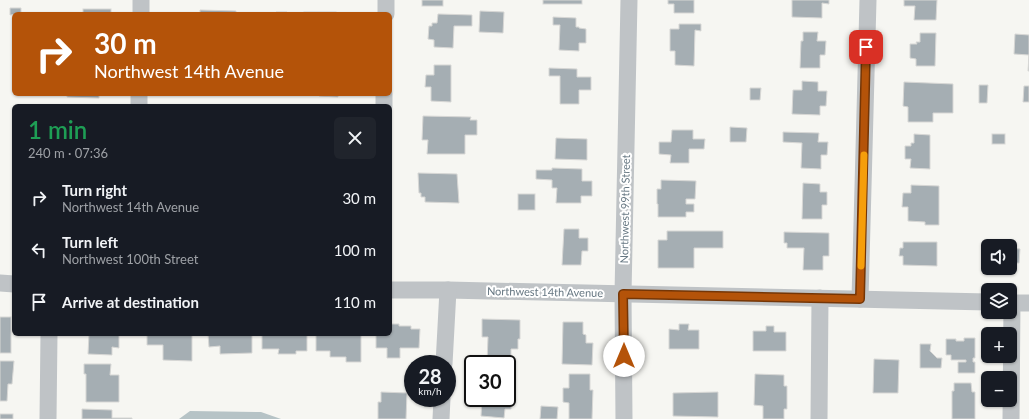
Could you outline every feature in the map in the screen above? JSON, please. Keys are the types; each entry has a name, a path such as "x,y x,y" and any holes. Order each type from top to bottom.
{"street":[{"path":"141,0 141,12"},
{"path":"386,0 386,12"},
{"name":"Northwest 99th Street","path":"624,419 623,294 629,0"},
{"path":"860,299 868,0"},
{"path":"0,283 12,284"},
{"name":"Northwest 14th Avenue","path":"392,290 981,302"},
{"path":"444,355 448,290"},
{"path":"819,419 820,298"},
{"path":"1017,303 1029,303"},
{"path":"1011,319 1011,419"},
{"path":"48,419 49,336"},
{"path":"441,419 442,407"}],"shaded area":[{"path":"190,411 261,412 281,419 179,419"}],"building":[{"path":"422,0 443,0 443,6 422,6"},
{"path":"543,0 582,0 582,4 543,4"},
{"path":"668,0 694,0 694,13 674,13 674,4 668,4"},
{"path":"792,0 829,0 829,4 822,3 822,18 792,17"},
{"path":"904,0 937,0 936,20 914,20 915,6 904,6"},
{"path":"10,8 21,8 21,12 12,12 12,15 10,15"},
{"path":"83,9 111,9 111,12 83,12"},
{"path":"200,10 236,11 236,12 200,12"},
{"path":"480,11 504,12 503,33 479,32"},
{"path":"438,14 472,15 472,26 454,26 453,48 434,47 434,40 428,39 429,26 432,26 432,23 437,23"},
{"path":"553,17 576,18 576,27 586,29 586,43 579,43 579,51 559,50 560,25 553,25"},
{"path":"679,24 701,24 701,31 695,30 694,66 675,65 675,51 670,51 670,29 679,29"},
{"path":"803,32 818,32 817,41 826,41 825,55 820,55 820,68 800,68 801,41 803,41"},
{"path":"920,33 936,33 935,66 916,66 916,59 910,58 910,44 917,44 916,42 920,42"},
{"path":"1015,34 1029,35 1029,55 1014,54"},
{"path":"434,65 451,65 451,102 431,101 431,87 425,87 426,75 434,75"},
{"path":"549,68 577,69 577,77 591,77 591,90 579,90 579,104 560,104 560,76 549,76"},
{"path":"802,81 818,82 818,91 827,91 826,106 820,106 820,115 792,114 793,90 802,90"},
{"path":"904,82 953,84 953,113 933,113 933,122 908,122 908,107 903,106"},
{"path":"979,85 988,85 987,103 979,103"},
{"path":"1024,86 1029,86 1029,102 1023,102"},
{"path":"750,88 761,88 760,100 750,100"},
{"path":"99,96 99,98 67,97"},
{"path":"423,116 471,117 470,120 477,120 477,135 465,135 465,154 427,154 428,140 422,140"},
{"path":"730,127 747,128 746,142 730,142"},
{"path":"672,130 693,130 693,139 705,139 704,149 689,149 689,163 670,163 671,155 659,154 659,142 671,142"},
{"path":"783,132 819,133 818,142 828,142 827,155 821,155 821,169 801,168 802,143 783,142"},
{"path":"914,134 930,135 930,169 910,168 911,159 905,159 905,146 911,146 911,143 914,143"},
{"path":"992,134 1005,134 1005,144 992,144"},
{"path":"556,138 587,139 587,160 555,159"},
{"path":"552,168 582,169 582,181 592,181 592,196 581,196 581,203 556,203 557,188 552,188 552,180 536,179 536,170 552,170"},
{"path":"418,173 457,174 459,203 425,202 425,197 421,197 421,193 419,193"},
{"path":"661,180 696,181 695,199 686,199 686,204 694,204 694,212 686,212 686,217 658,217 657,189 661,189"},
{"path":"803,183 820,184 820,192 827,192 827,205 822,205 822,219 802,219"},
{"path":"911,185 939,186 939,225 925,225 925,222 908,221 908,207 902,207 903,193 911,193"},
{"path":"518,194 535,194 535,210 518,210"},
{"path":"564,229 579,229 579,238 588,238 588,251 582,251 581,265 562,265"},
{"path":"667,231 723,231 723,248 694,248 694,268 658,268 658,240 667,240"},
{"path":"784,232 829,233 829,256 823,256 823,270 803,270 804,248 787,248 787,243 784,243"},
{"path":"903,242 937,242 937,266 903,265 903,256 899,256 900,248 903,248"},
{"path":"1017,249 1020,249 1019,263 1017,263"},
{"path":"0,317 11,317 11,353 0,353"},
{"path":"482,319 520,320 520,339 518,339 518,349 511,349 511,355 487,355 488,337 482,337"},
{"path":"563,322 583,322 583,334 586,335 586,343 593,343 592,365 562,364"},
{"path":"392,324 399,324 399,326 411,326 411,329 420,329 419,348 400,348 400,358 387,358 387,348 376,348 376,336 392,336"},
{"path":"679,324 689,324 688,330 699,330 699,349 669,349 669,329 679,330"},
{"path":"766,326 774,326 774,332 786,332 786,351 753,351 753,331 766,331"},
{"path":"89,336 119,336 119,348 112,347 112,355 88,354"},
{"path":"147,336 192,336 192,361 163,360 163,345 147,345"},
{"path":"208,336 252,336 252,353 220,354 220,346 209,347"},
{"path":"262,336 307,336 307,351 296,351 296,354 278,354 279,349 262,349"},
{"path":"316,336 361,336 361,362 346,362 346,357 330,357 330,351 316,351"},
{"path":"964,338 975,338 975,358 973,358 973,362 975,362 975,373 958,373 958,362 966,362 966,360 951,360 951,355 946,355 946,339 964,341"},
{"path":"920,344 931,344 930,351 937,358 942,358 941,368 920,368"},
{"path":"874,359 899,360 898,393 873,393"},
{"path":"0,361 14,361 12,384 8,384 7,401 0,401"},
{"path":"84,364 111,364 110,375 119,375 119,402 86,402 86,374 84,374"},
{"path":"569,374 590,374 590,390 593,390 592,419 569,419 569,403 563,402 563,388 569,388"},
{"path":"755,374 784,375 784,386 787,386 787,409 784,409 784,419 763,419 763,406 754,405"},
{"path":"954,383 971,383 972,392 975,392 975,419 952,419 952,391 954,391"},
{"path":"381,392 404,393 404,407 406,407 406,419 378,419 378,402 381,402"},
{"path":"718,392 718,417 673,416 673,393"},
{"path":"541,406 558,407 557,419 540,419"},
{"path":"482,407 511,407 511,409 505,409 504,418 481,416"},
{"path":"82,409 112,410 112,418 132,419 82,419"},
{"path":"0,414 13,414 13,419 0,419"}],"slow traffic":[{"path":"861,266 864,155"}],"route":[{"path":"624,356 623,294 860,299 866,47"}]}
